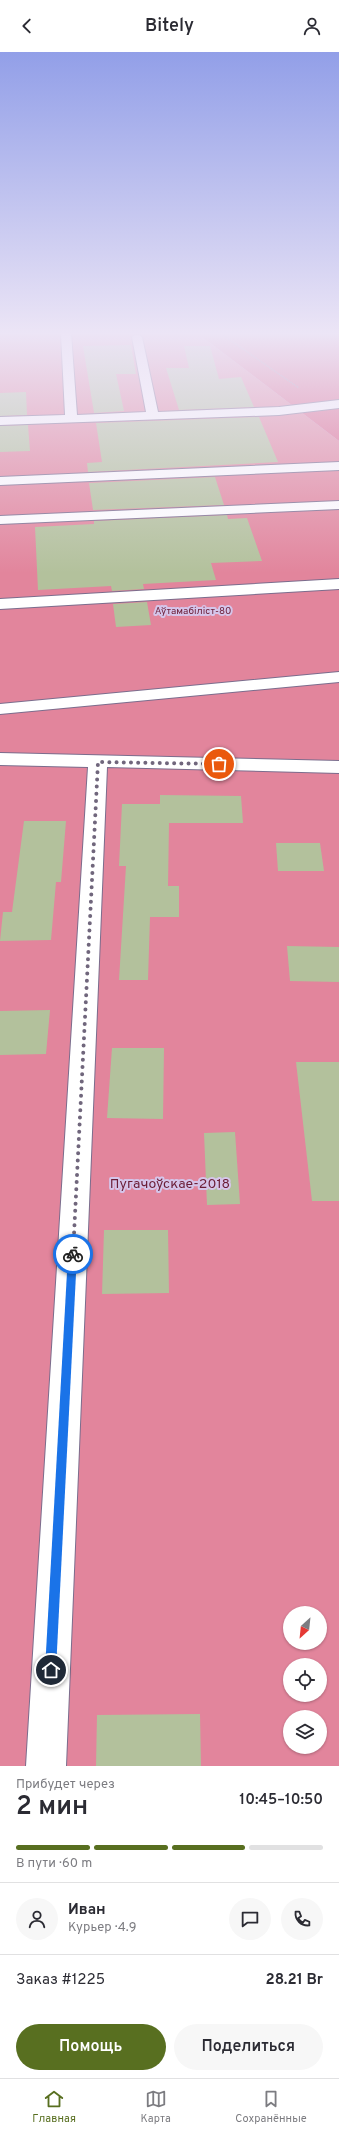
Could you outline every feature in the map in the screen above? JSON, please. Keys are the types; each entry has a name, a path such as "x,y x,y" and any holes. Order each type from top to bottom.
{"lane":[{"path":"71,413 71,418"},
{"path":"0,421 233,413"},
{"path":"0,481 339,466"},
{"path":"0,520 339,505"},
{"path":"0,604 339,584"},
{"path":"0,709 339,677"},
{"path":"0,759 339,767"},
{"path":"46,1766 98,762"}],"green space":[{"name":"Пугачоўскае-2018","path":"0,413 302,413 339,441 339,1766 0,1766"}],"shaded area":[{"path":"302,413 339,413 339,441"}],"building":[{"path":"0,413 27,413 27,415 0,416"},
{"path":"259,417 278,462 88,472 87,463 102,462 96,423"},
{"path":"28,425 30,451 0,452 0,426"},
{"path":"215,477 224,505 93,510 89,483"},
{"path":"227,515 228,519 247,518 262,561 211,563 216,580 143,584 144,589 112,591 111,586 38,590 35,527 94,524 94,521"},
{"path":"147,602 151,625 116,627 113,604"},
{"path":"160,795 241,796 243,823 169,823 168,886 179,886 179,917 150,917 148,980 119,980 126,866 119,866 122,804 160,804"},
{"path":"24,821 66,821 61,882 56,882 51,940 0,941 3,912 12,912"},
{"path":"276,843 320,843 324,871 278,871"},
{"path":"287,946 339,947 339,982 290,981"},
{"path":"50,1010 46,1054 0,1055 0,1011"},
{"path":"112,1048 164,1048 163,1119 107,1118"},
{"path":"296,1062 339,1062 339,1201 312,1201"},
{"path":"235,1132 240,1204 207,1205 204,1133"},
{"path":"104,1230 168,1230 169,1293 102,1294"},
{"path":"200,1714 201,1766 96,1766 97,1715"}],"way so far":[{"path":"73,1254 98,762 219,764"}],"route":[{"path":"51,1670 73,1254"}],"park label":[{"name":"Аўтамабіліст-80","path":"193,611"}]}
